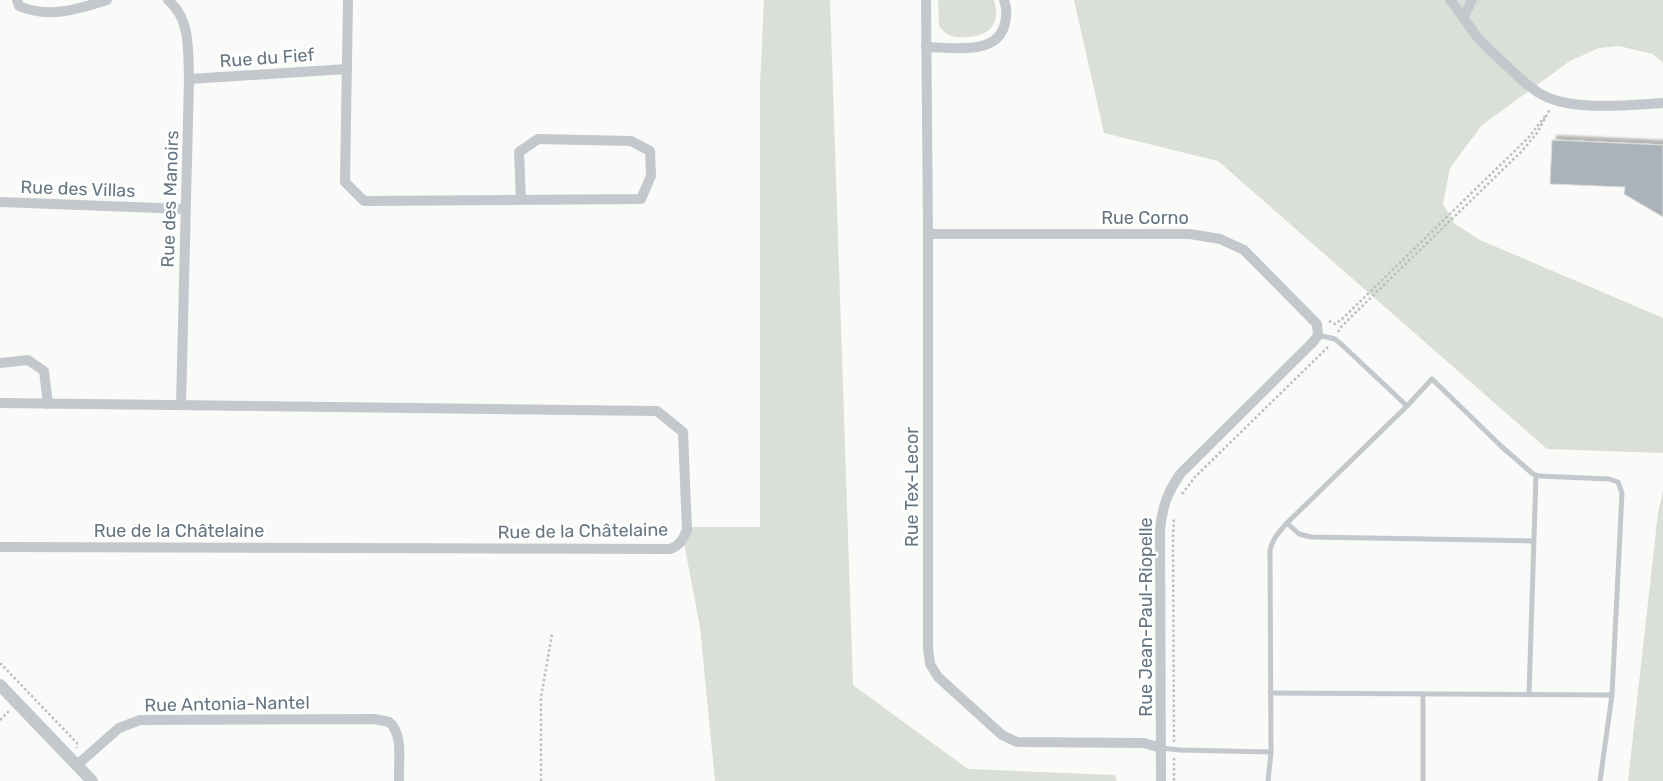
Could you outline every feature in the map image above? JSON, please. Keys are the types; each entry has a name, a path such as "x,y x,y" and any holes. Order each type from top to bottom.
{"street":[{"path":"17,0 19,6 31,12 70,12 107,0"},
{"name":"Rue des Manoirs","path":"168,0 177,7 186,25 189,79 181,405"},
{"path":"348,0 345,182 364,201 521,200 641,199 652,176 650,151 631,141 538,139 519,152 521,200"},
{"name":"Rue Tex-Lecor","path":"926,0 928,648 930,664 948,687 1002,735 1017,742 1144,743 1161,748"},
{"path":"926,47 977,47 994,41 1000,36 1004,26 1006,10 1004,0"},
{"path":"1450,0 1464,16 1475,34 1522,81 1540,94 1554,100 1577,105 1663,103"},
{"path":"1464,16 1472,0"},
{"name":"Rue du Fief","path":"189,79 347,69"},
{"name":"Rue des Villas","path":"0,202 185,209"},
{"name":"Rue Corno","path":"928,234 1190,234 1220,239 1244,250 1314,320 1318,328 1318,335"},
{"name":"Rue Jean-Paul-Riopelle","path":"1161,781 1160,530 1166,496 1181,473 1318,335"},
{"path":"0,363 28,360 44,371 48,404"},
{"name":"Rue de la Châtelaine","path":"0,403 657,411 683,432 687,530 683,540 670,550 0,547"},
{"path":"0,685 92,781"},
{"name":"Rue Antonia-Nantel","path":"77,765 119,728 140,720 369,718 386,721 396,731 398,739 399,781"}],"lane":[{"path":"1318,335 1335,339 1407,406"},
{"path":"1268,781 1271,752 1270,550 1276,536 1287,523 1407,406 1432,379 1532,474 1609,479 1618,482 1622,493 1612,695 1600,781"},
{"path":"1529,695 1536,475"},
{"path":"1287,523 1299,534 1311,537 1533,541"},
{"path":"1270,693 1612,695"},
{"path":"1423,694 1423,781"},
{"path":"1161,748 1174,750 1271,752"}],"path":[{"path":"1179,501 1195,477 1326,350 1344,323 1522,151 1537,133 1554,100"},
{"path":"1329,321 1335,324 1342,319 1529,137 1549,111"},
{"path":"1174,516 1174,781"},
{"path":"540,781 541,696 552,634"},
{"path":"0,662 77,743 77,765"},
{"path":"0,720 10,710"}],"shaded area":[{"path":"764,0 830,0 853,685 968,769 1115,775 1117,781 715,781 700,627 684,543 692,527 760,527 760,86"},
{"path":"938,0 994,0 996,8 995,22 992,27 982,34 967,37 951,36 939,26"},
{"path":"1074,0 1663,0 1663,63 1653,54 1619,46 1599,48 1570,61 1482,125 1450,168 1443,204 1455,224 1480,240 1663,318 1663,453 1547,449 1218,161 1104,133"},
{"path":"1663,491 1663,781 1628,781 1658,513"}],"building":[{"path":"1552,140 1663,145 1663,217 1624,194 1625,187 1550,184"}]}
